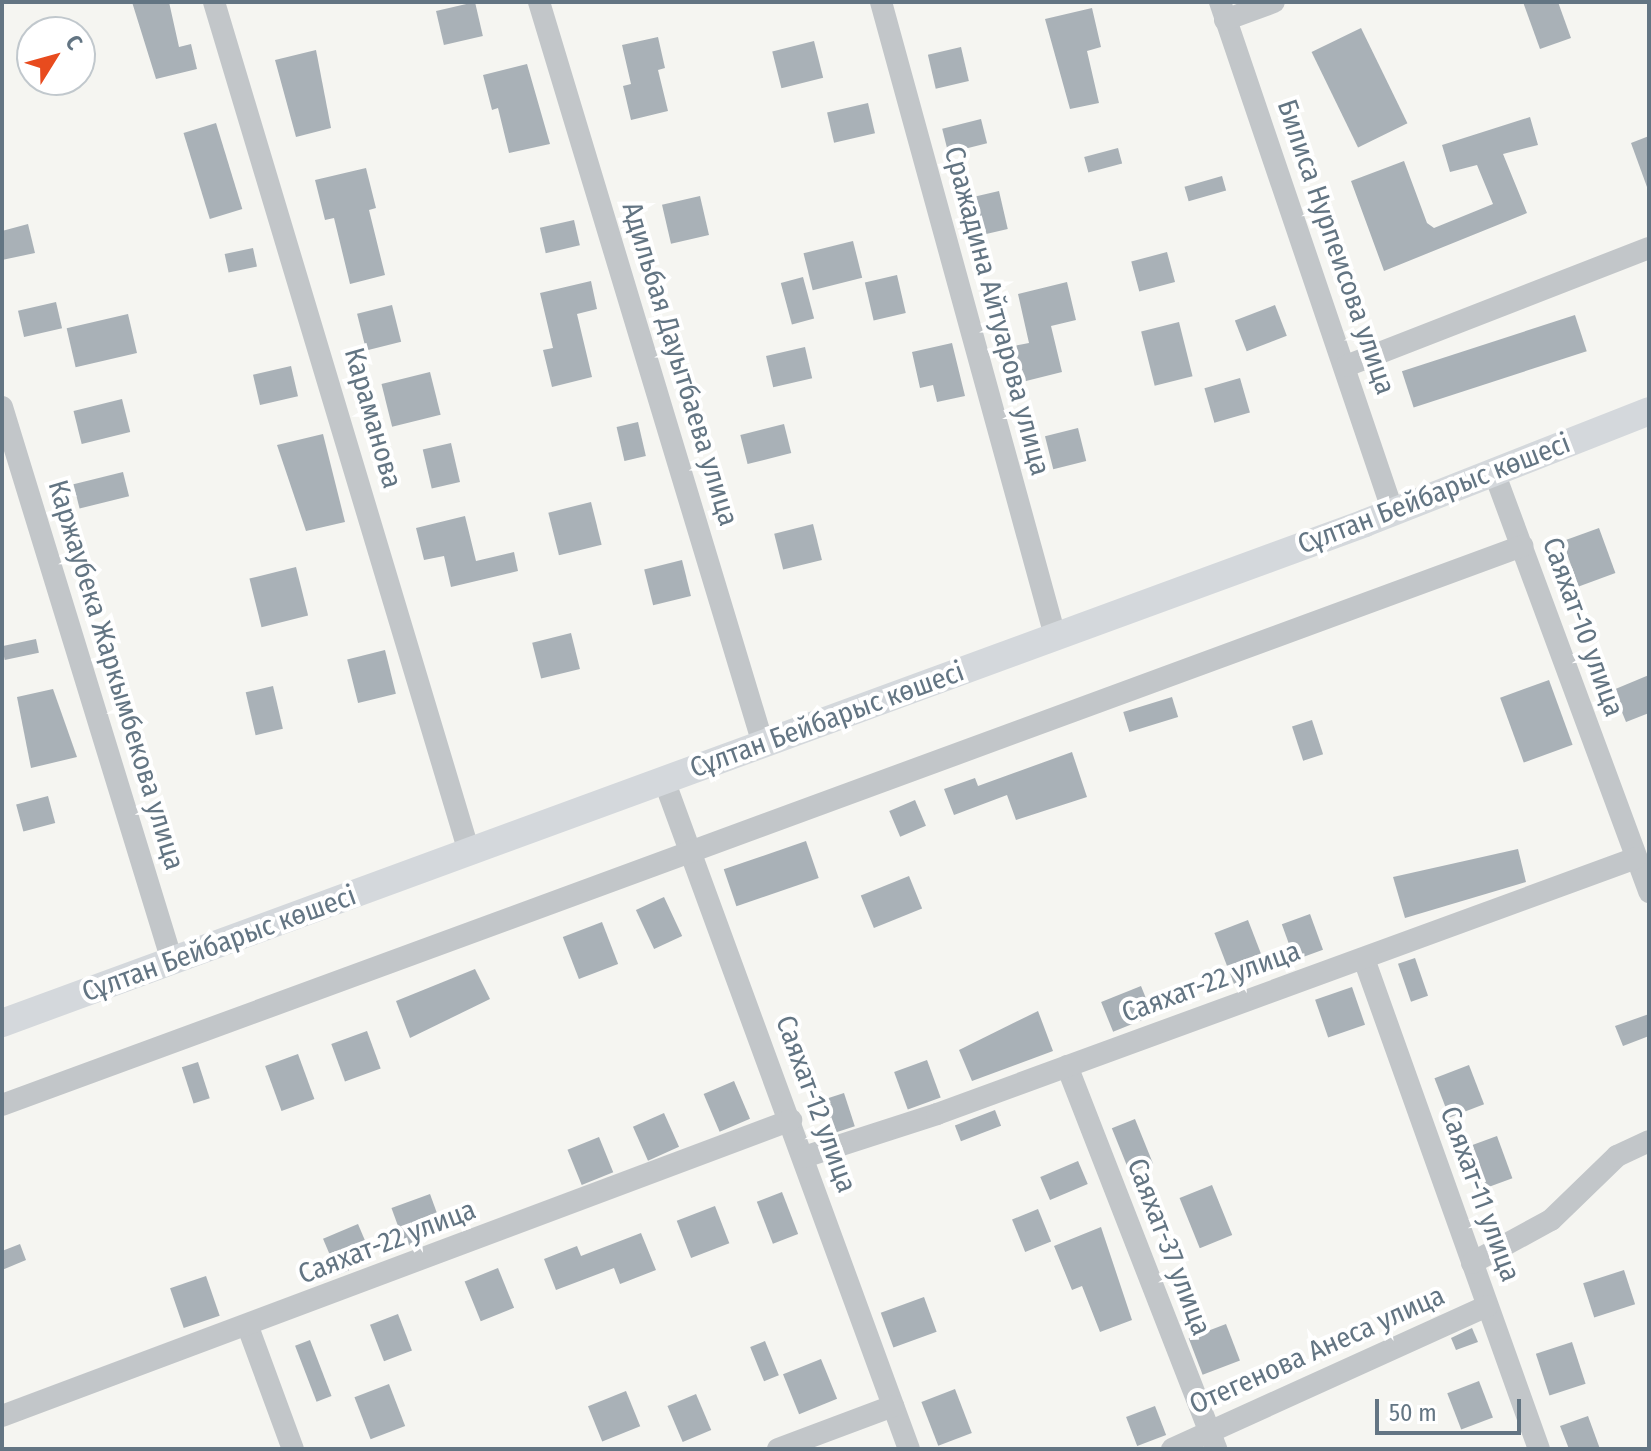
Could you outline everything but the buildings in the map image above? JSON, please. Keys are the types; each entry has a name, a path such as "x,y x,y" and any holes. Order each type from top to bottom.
{"main road":[{"name":"Сұлтан Бейбарыс көшесі","path":"2,1023 1393,512 1649,411"}],"street":[{"name":"Караманова","path":"214,2 469,852"},
{"name":"Адильбая Дауытбаева улица","path":"539,2 763,744"},
{"name":"Сражадина Айтуарова улица","path":"881,2 1055,636"},
{"path":"1222,11 1274,2"},
{"name":"Билиса Нурпеисова улица","path":"1222,11 1346,366 1393,512"},
{"path":"1346,366 1649,248"},
{"name":"Каржаубека Жаркымбекова улица","path":"2,407 172,961"},
{"name":"Саяхат-10 улица","path":"1494,472 1649,892"},
{"path":"2,1105 1522,546"},
{"name":"Саяхат-12 улица","path":"664,780 909,1449"},
{"name":"Саяхат-22 улица","path":"804,1157 1067,1066 1636,858"},
{"name":"Саяхат-11 улица","path":"1364,959 1539,1449"},
{"name":"Саяхат-37 улица","path":"1067,1066 1212,1441"},
{"name":"Саяхат-22 улица","path":"2,1416 248,1327 791,1120"},
{"name":"Отегенова Анеса улица","path":"1472,1263 1551,1220 1617,1156 1649,1141"},
{"name":"Отегенова Анеса улица","path":"1172,1449 1212,1441 1487,1306"},
{"path":"248,1327 293,1449"},
{"path":"778,1449 893,1406"}]}
